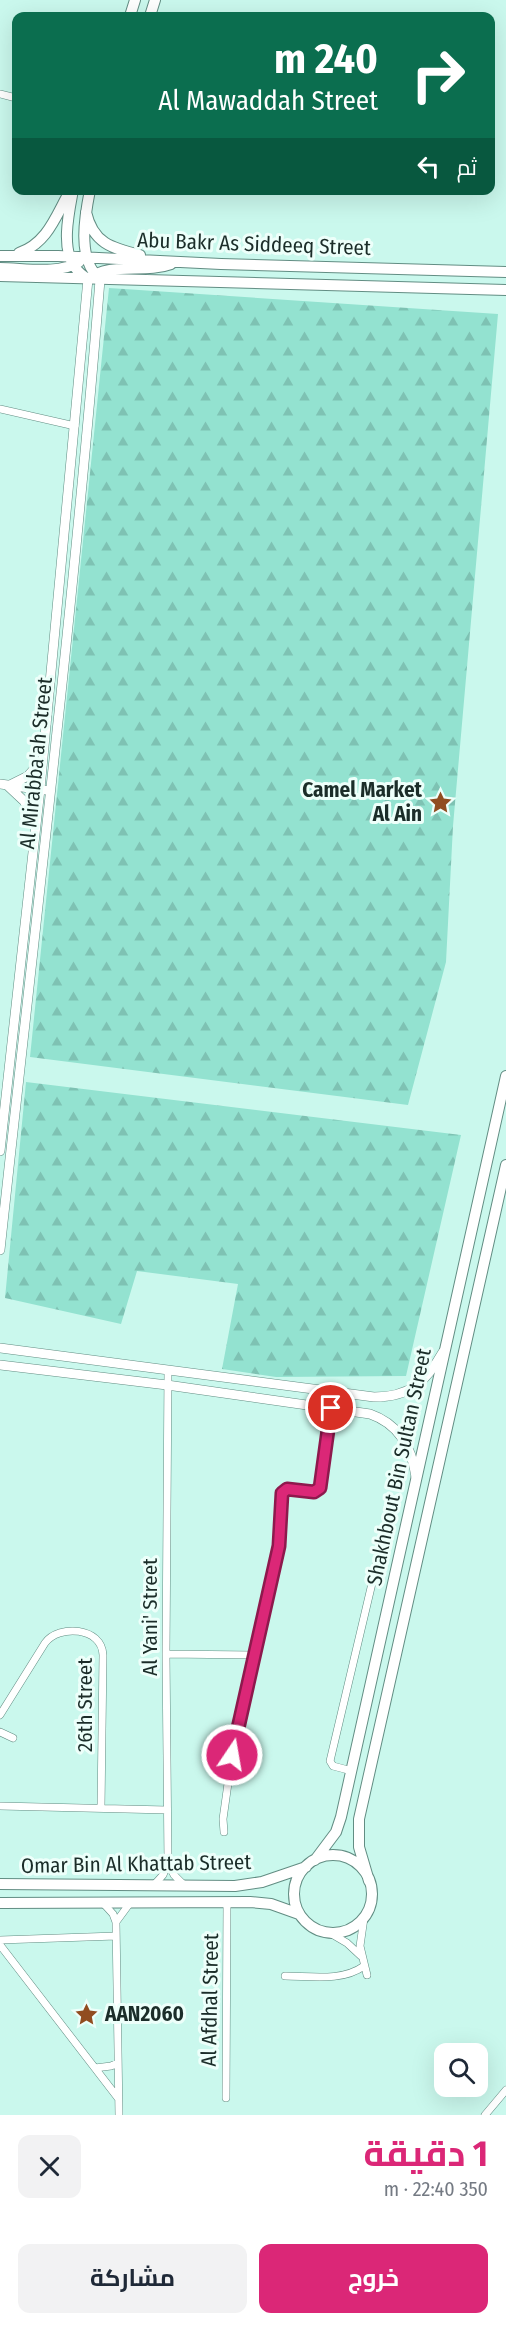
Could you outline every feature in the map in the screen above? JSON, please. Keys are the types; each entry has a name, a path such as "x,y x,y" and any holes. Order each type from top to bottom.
{"main road":[{"path":"13,255 32,248 41,241 69,195"},
{"path":"71,195 69,217 71,261"},
{"path":"89,195 84,241 94,278"},
{"path":"86,212 89,225 100,240 119,249 160,261"},
{"name":"Abu Bakr As Siddeeq Street","path":"0,256 13,255 71,261 88,257 176,262 506,272"},
{"path":"0,268 58,269 71,261"},
{"path":"71,261 94,278"},
{"path":"94,278 109,270 159,268 176,262"},
{"name":"Abu Bakr As Siddeeq Street","path":"0,276 506,290"},
{"name":"Shakhbout Bin Sultan Street","path":"310,1863 336,1832 341,1817 506,1076"},
{"name":"Shakhbout Bin Sultan Street","path":"369,1881 359,1847 359,1819 506,1165"},
{"path":"327,1856 340,1856 352,1861 362,1869 369,1881 372,1893 370,1906 364,1918 355,1927 330,1934 307,1924 299,1914 294,1889 298,1877 310,1863 327,1856"},
{"name":"Omar Bin Al Khattab Street","path":"0,1884 185,1886 248,1884 310,1863"},
{"name":"Omar Bin Al Khattab Street","path":"0,1903 227,1902 271,1904 299,1914"}],"street":[{"name":"Al Mirabba'ah Street","path":"0,1151 43,759 75,426 94,278"},
{"name":"Al Mirabba'ah Street","path":"0,1250 52,794 88,431 94,278"},
{"path":"0,409 75,426"},
{"path":"4,785 28,776 43,759"},
{"path":"4,785 21,792 52,794"},
{"path":"4,785 24,801 36,820"},
{"path":"0,1348 387,1397 413,1389 424,1381 445,1348"},
{"path":"0,1365 167,1385 370,1414 385,1421 396,1430 410,1450 416,1480"},
{"name":"Al Yani' Street","path":"168,1371 166,1654 168,1863"},
{"path":"224,1832 223,1819 231,1765 279,1546 282,1493 287,1489 314,1492 320,1488 331,1408"},
{"path":"352,1771 333,1766 330,1761 382,1541"},
{"name":"26th Street","path":"0,1715 45,1642 53,1634 73,1632 88,1634 96,1638 101,1644 103,1655 101,1808"},
{"path":"166,1654 254,1655"},
{"path":"0,1732 14,1738"},
{"path":"0,1806 167,1810"},
{"path":"153,1886 163,1875 168,1863"},
{"path":"168,1863 174,1875 185,1886"},
{"name":"Al Afdhal Street","path":"226,2098 227,1902"},
{"path":"102,1903 113,1914 116,1922 119,2115"},
{"path":"116,1922 130,1903"},
{"path":"364,1918 360,1936 361,1956 367,1975"},
{"path":"330,1934 347,1943 361,1956"},
{"path":"0,1940 116,1936"},
{"path":"0,1944 118,2098"},
{"path":"285,1976 343,1975 355,1972 364,1966"},
{"path":"95,2068 118,2063"},
{"path":"485,2115 506,2090"}],"green space":[{"path":"109,288 498,314 453,826 446,962 408,1105 30,1057"},
{"path":"26,1082 461,1135 406,1376 276,1377 222,1369 238,1284 137,1271 121,1324 5,1298"}],"place":[{"name":"Camel Market Al Ain","path":"440,802"},
{"name":"AAN2060","path":"87,2014"}],"route":[{"path":"232,1755 279,1546 282,1493 287,1489 314,1492 320,1488 331,1408"}]}
